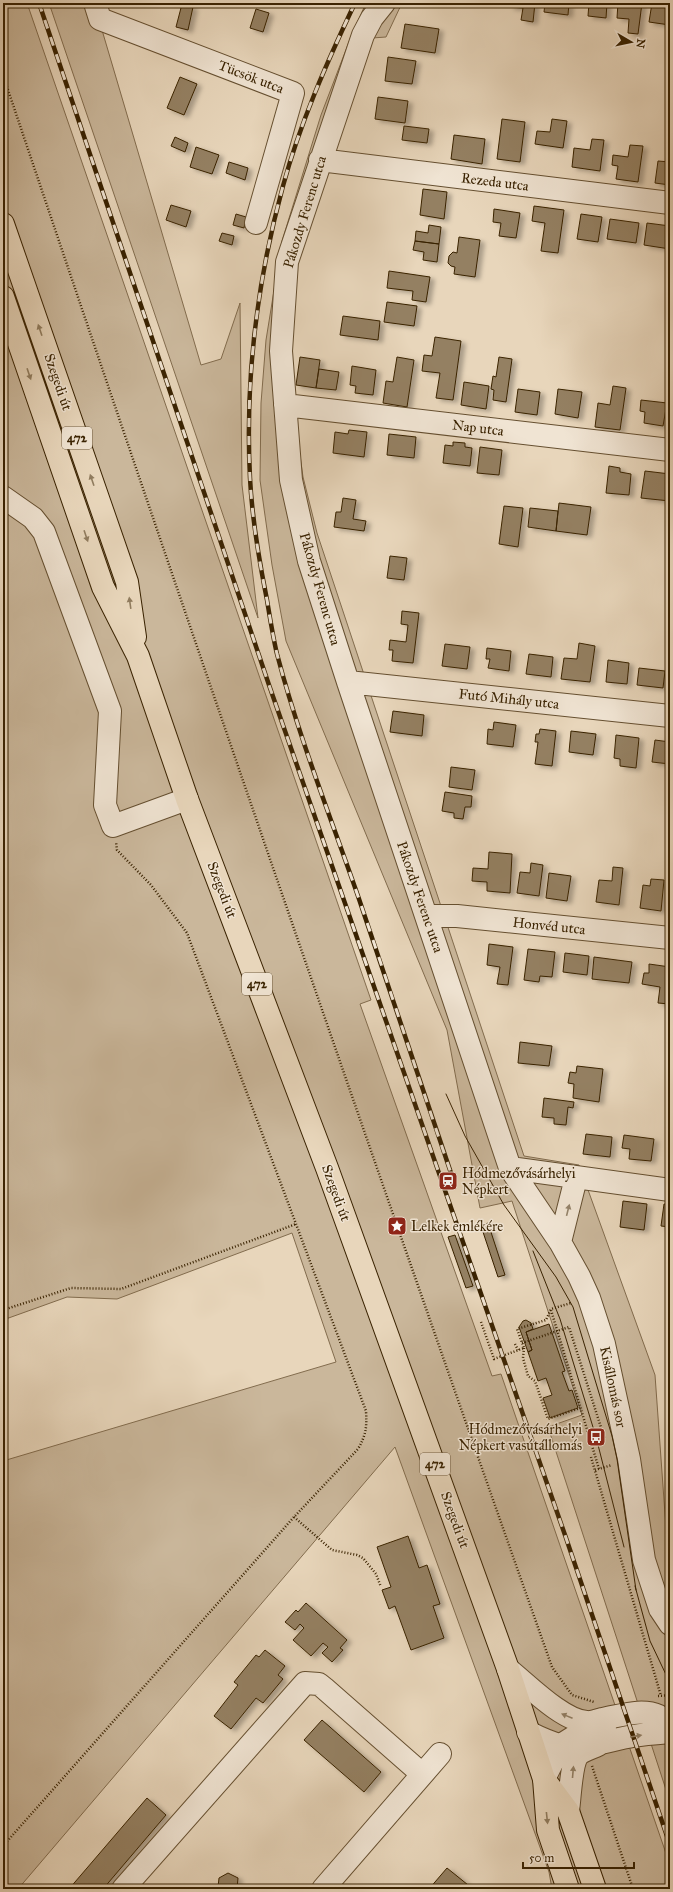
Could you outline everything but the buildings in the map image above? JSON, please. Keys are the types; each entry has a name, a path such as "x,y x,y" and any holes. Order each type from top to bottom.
{"main road":[{"name":"Szegedi út","path":"3,224 127,582 138,656"},
{"name":"Szegedi út","path":"3,297 103,587 138,656 187,799 332,1183 508,1669 528,1732"},
{"name":"472","path":"528,1732 544,1779 548,1830 568,1889"},
{"name":"472","path":"544,1779 568,1811 595,1889"}],"street":[{"name":"Tücsök utca","path":"95,3 100,19 293,93 256,223"},
{"name":"Pákozdy Ferenc utca","path":"384,3 372,18 363,35 287,262 281,351 291,480 308,554 348,682 510,1168"},
{"name":"Rezeda utca","path":"320,160 670,203"},
{"name":"Nap utca","path":"285,405 670,450"},
{"path":"3,497 33,518 44,532 110,711 104,805 113,826 187,799"},
{"name":"Futó Mihály utca","path":"348,682 670,716"},
{"name":"Honvéd utca","path":"427,916 457,916 670,938"},
{"path":"510,1168 670,1190"},
{"name":"Kisállomás sor","path":"510,1168 560,1242 589,1298 604,1344 628,1456 644,1560 660,1609 670,1624"},
{"path":"560,1242 576,1178"},
{"path":"508,1669 562,1714 579,1720 587,1722 637,1712 649,1712 666,1721"},
{"path":"123,1889 305,1683 319,1684 422,1774"},
{"path":"528,1732 544,1740 560,1745 578,1746 603,1743 632,1736 666,1721"},
{"path":"544,1779 560,1745 580,1733 666,1721"},
{"path":"568,1811 572,1789 572,1768 575,1760 582,1752 603,1743"},
{"path":"323,1889 440,1754"}],"path":[{"path":"3,75 189,626 400,1237 552,1667 572,1695"},
{"path":"3,1846 294,1517 358,1449 366,1436 366,1411 187,933 151,885 117,850 113,826"},
{"path":"3,1310 71,1288 121,1289 296,1224"},
{"path":"580,1408 548,1419 535,1381 528,1376 522,1358 524,1348 519,1338 517,1329 546,1320 551,1309 589,1298"},
{"path":"551,1309 599,1469"},
{"path":"481,1322 494,1359 524,1348"},
{"path":"522,1343 569,1327 606,1443"},
{"path":"515,1344 518,1350"},
{"path":"591,1457 661,1696 670,1695"},
{"path":"595,1470 613,1465 610,1458"},
{"path":"294,1517 332,1550 357,1555 363,1558 376,1574 381,1587"},
{"path":"598,1782 633,1889"}],"shaded area":[{"path":"3,3 27,3 371,1000 360,1004 492,1376 501,1374 670,1865 670,1889 552,1889 549,1872 395,1447 18,1889 3,1889 3,1461 336,1362 292,1233 117,1299 67,1297 3,1320"},
{"path":"49,3 94,3 201,365 221,359 240,303 242,485 258,618"},
{"path":"366,3 402,3 386,37 372,38 294,265 291,390 303,477 317,533 524,1156 579,1165 655,1375 666,1528 670,1538 670,1802 548,1427 582,1415 512,1201 480,1208 447,1030 286,641 272,565 260,480 261,403 266,340 282,241 321,115 352,34"}],"tram line":[{"path":"446,1094 465,1136 504,1205 556,1277 573,1307 612,1436 617,1459 636,1590"},
{"path":"533,1251 560,1319 596,1437 624,1547"},
{"path":"635,1586 650,1641 670,1683"}],"railway":[{"path":"39,3 269,685 565,1535 670,1845"},
{"path":"355,3 324,70 297,139 283,186 266,258 251,368 249,441 252,509 261,570 277,654 295,716 359,899 453,1179"}],"place":[{"name":"Hódmezővásárhelyi Népkert","path":"448,1181"},
{"name":"Lelkek emlékére","path":"397,1226"},
{"name":"Hódmezővásárhelyi Népkert vasútállomás","path":"596,1437"}]}
